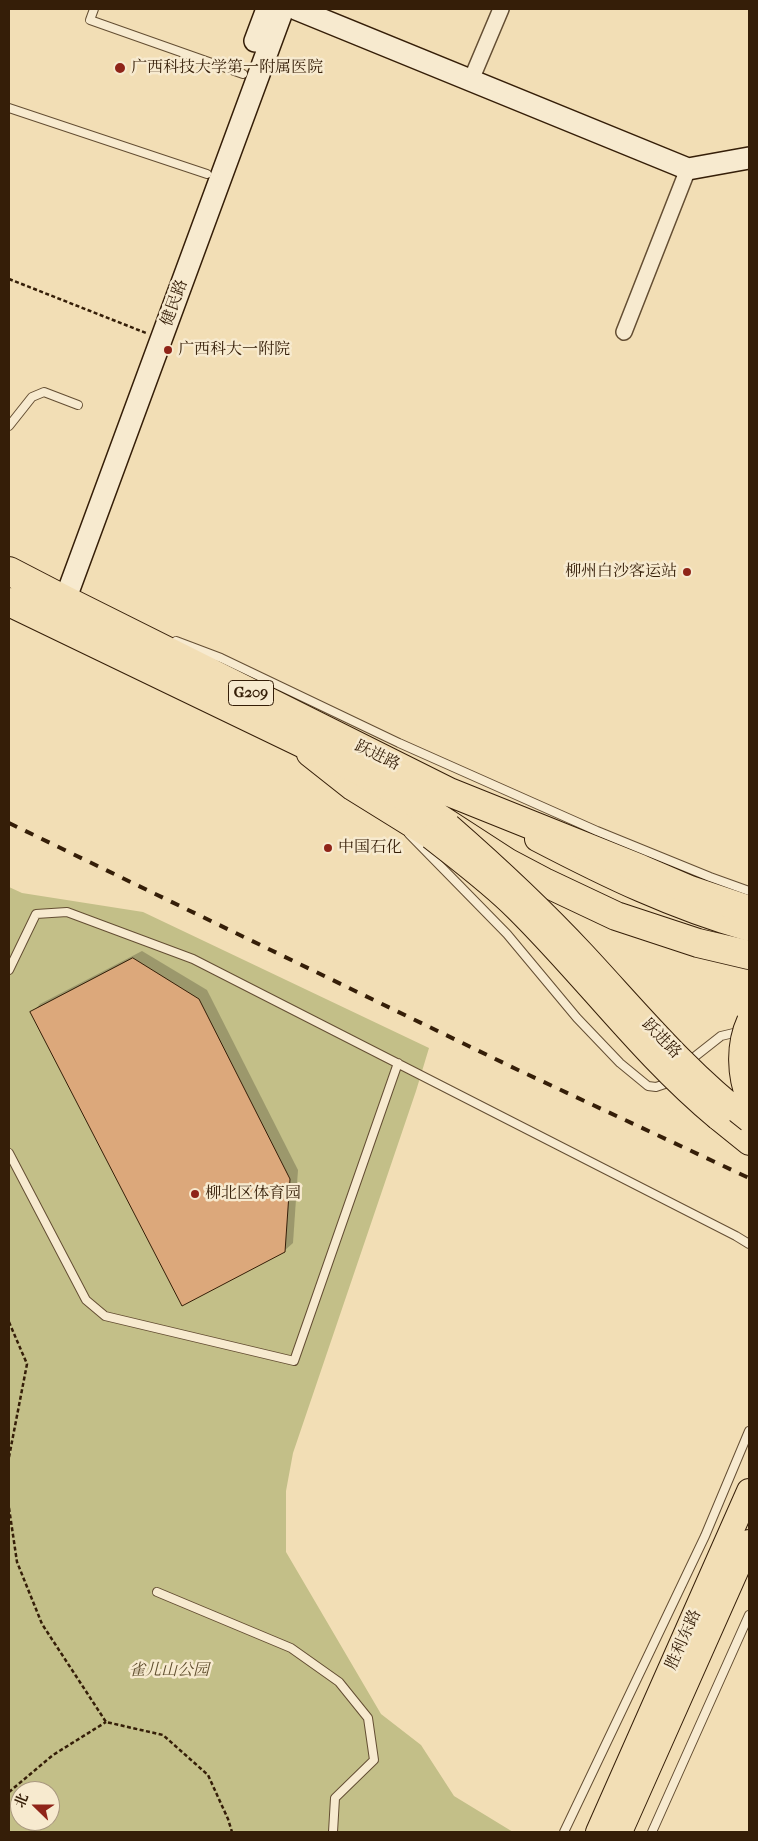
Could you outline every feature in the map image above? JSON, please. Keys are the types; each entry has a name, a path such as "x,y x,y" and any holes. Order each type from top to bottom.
{"highway":[{"name":"跃进路","path":"9,571 53,609 284,734 362,772 418,804 440,827"},
{"name":"跃进路","path":"9,602 53,609 449,792"},
{"name":"G209","path":"449,792 690,890 749,910"},
{"name":"G209","path":"440,827 544,882 616,916 686,939 749,954"}],"main road":[{"name":"健民路","path":"53,609 149,335 267,9"},
{"name":"健民路","path":"53,609 283,9"},
{"path":"296,9 688,169 749,158"},
{"path":"284,734 352,788 384,807 440,827 490,885 515,907 662,1065 701,1104 749,1143"},
{"name":"跃进路","path":"449,792 630,886 698,914 749,929"},
{"name":"跃进路","path":"440,827 506,876 536,905 664,1044 749,1120"},
{"path":"749,1021 743,1039 741,1065 749,1100"},
{"name":"胜利东路","path":"628,1791 706,1614 749,1491"},
{"name":"胜利东路","path":"706,1614 746,1550"},
{"path":"581,1832 644,1702 706,1614"},
{"path":"637,1832 666,1766 697,1685 706,1614"},
{"path":"598,1832 628,1791"},
{"path":"620,1832 628,1791"}],"street":[{"path":"471,80 501,9"},
{"path":"624,332 688,169"}],"lane":[{"path":"94,9 90,20 243,74"},
{"path":"9,108 207,174"},
{"path":"9,426 32,397 44,392 78,405"},
{"path":"53,609 138,627"},
{"path":"166,637 221,658 399,743 597,830 710,877 749,891"},
{"path":"384,807 507,934 577,1018 620,1063 648,1086 656,1087 664,1084 698,1052 721,1036 734,1032 749,1031"},
{"path":"9,970 36,914 67,912 193,959 749,1244"},
{"path":"9,1152 86,1300 105,1316 294,1361 398,1063"},
{"path":"564,1832 705,1536 749,1430"},
{"path":"157,1592 291,1648 339,1682 368,1718 374,1760 336,1798 333,1832"},
{"path":"652,1832 749,1616"}],"path":[{"path":"9,279 149,335"},
{"path":"9,1322 27,1364 9,1457"},
{"path":"9,1508 17,1562 42,1624 106,1722 163,1735 208,1775 232,1832"},
{"path":"9,1792 53,1755 106,1722"}],"green space":[{"name":"雀儿山公园","path":"9,887 22,893 143,912 429,1048 293,1453 286,1491 286,1552 381,1714 421,1745 454,1796 513,1832 9,1832"}],"building":[{"path":"133,958 199,999 290,1179 285,1252 182,1306 30,1012"}],"railway":[{"path":"9,823 516,1069 749,1178"}],"place":[{"name":"广西科技大学第一附属医院","path":"120,68"},
{"name":"广西科大一附院","path":"168,350"},
{"name":"柳州白沙客运站","path":"687,572"},
{"name":"中国石化","path":"328,848"},
{"name":"柳北区体育园","path":"195,1194"}]}
